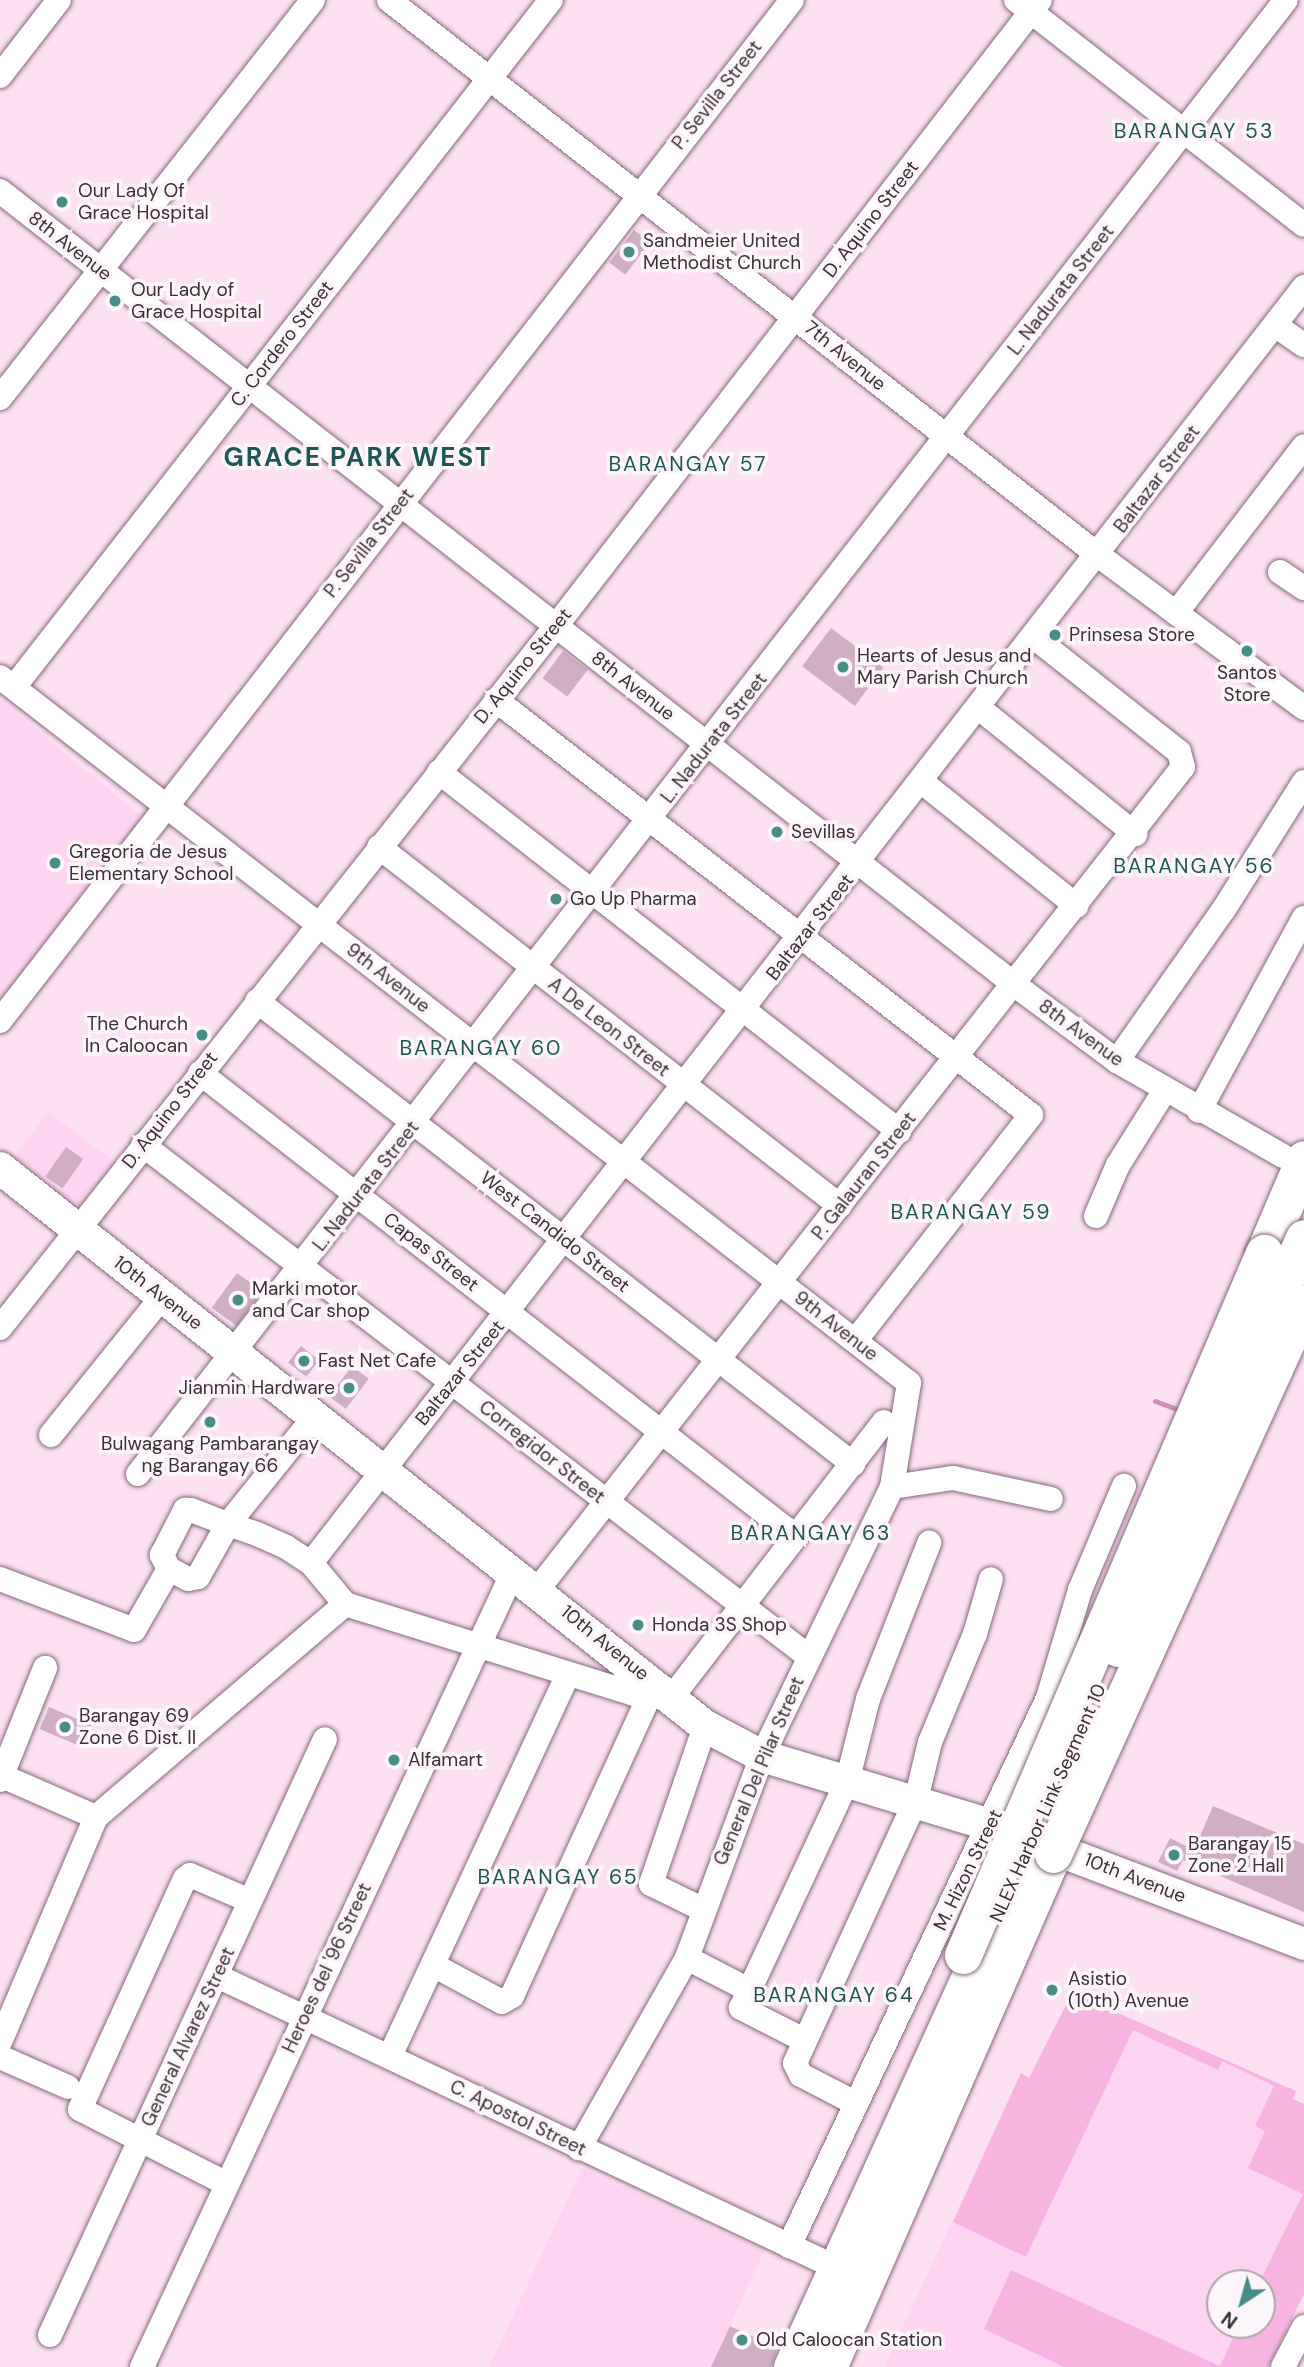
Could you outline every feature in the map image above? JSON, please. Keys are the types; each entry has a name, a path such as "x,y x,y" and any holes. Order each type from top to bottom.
{"highway":[{"path":"848,2259 902,2099 1088,1653 1264,1253 1293,1158"},
{"name":"NLEX Harbor Link Segment 10","path":"828,2367 848,2259 1304,1238"},
{"name":"NLEX Harbor Link Segment 10","path":"792,2367 1059,1841 1304,1303"},
{"path":"848,2259 1157,1686 1304,1361"}],"main road":[{"name":"10th Avenue","path":"1,1169 526,1580 659,1692 705,1726 762,1756 916,1800 990,1825 1304,1944"}],"street":[{"path":"0,76 59,0"},
{"path":"0,398 313,0"},
{"name":"7th Avenue","path":"388,0 796,316 1098,555 1304,708"},
{"name":"C. Cordero Street","path":"7,682 249,386 551,0"},
{"name":"P. Sevilla Street","path":"0,1021 792,0"},
{"name":"L. Nadurata Street","path":"138,1474 303,1268 1286,0"},
{"path":"1029,4 1184,132 1304,225"},
{"name":"D. Aquino Street","path":"0,1328 318,923 556,626 796,316 1029,4"},
{"name":"8th Avenue","path":"0,191 1015,985 1117,1061 1199,1111 1293,1158"},
{"name":"Baltazar Street","path":"311,1563 383,1468 687,1087 1304,287"},
{"path":"1275,325 1304,345"},
{"path":"1176,613 1304,446"},
{"path":"1280,572 1304,588"},
{"name":"P. Galauran Street","path":"526,1580 606,1501 1135,834 1184,759 1034,637"},
{"name":"9th Avenue","path":"7,682 909,1383"},
{"path":"496,700 1031,1118 855,1341"},
{"path":"979,708 1135,834"},
{"path":"439,772 900,1131"},
{"path":"922,782 1077,906"},
{"path":"1117,1061 1224,909 1304,782"},
{"name":"A De Leon Street","path":"379,847 840,1206"},
{"path":"1199,1111 1304,918"},
{"name":"West Candido Street","path":"257,1001 853,1464"},
{"name":"Capas Street","path":"200,1073 795,1536"},
{"path":"1096,1216 1118,1165 1165,1090"},
{"name":"Corregidor Street","path":"143,1145 808,1656"},
{"path":"51,1435 162,1297"},
{"name":"General Del Pilar Street","path":"579,2148 687,1958 702,1909 762,1756 892,1487 909,1383"},
{"path":"316,1415 228,1524 198,1577 188,1579 169,1569 162,1555 185,1510 228,1524 311,1563 345,1604 568,1674 659,1692"},
{"path":"433,1965 502,2002 512,1996 659,1692 741,1604 884,1422"},
{"path":"892,1487 953,1478 1051,1499"},
{"name":"M. Hizon Street","path":"789,2246 1048,1698 1080,1590 1124,1486"},
{"path":"804,2040 741,2010 847,1782 868,1699 929,1543"},
{"path":"0,1579 134,1630 169,1569"},
{"path":"855,2103 797,2071 804,2040 916,1800 930,1742 975,1634 991,1579"},
{"name":"Heroes del '96 Street","path":"142,2367 478,1646 526,1580"},
{"path":"0,2042 92,1823 345,1604"},
{"path":"45,1668 1,1778 92,1823"},
{"path":"390,2056 568,1674"},
{"path":"702,1909 651,1884 705,1726"},
{"name":"General Alvarez Street","path":"50,2335 325,1739"},
{"path":"227,2184 81,2112 185,1879 190,1875 250,1901"},
{"path":"687,1958 749,1990"},
{"name":"C. Apostol Street","path":"217,1976 789,2246 848,2259"},
{"path":"0,2057 68,2087"},
{"path":"1293,2360 1304,2327"}],"shaded area":[{"name":"Gregoria de Jesus Elementary School","path":"0,699 144,818 0,1003"},
{"path":"48,1112 115,1163 81,1207 14,1157"},
{"path":"1072,1993 1296,2091 1293,2099 1304,2104 1304,2294 1268,2367 884,2367 1021,2073 1029,2078"},
{"path":"1072,1993 1296,2091 1293,2099 1304,2104 1304,2294 1268,2367 1064,2367 984,2329 1011,2270 1220,2366 1233,2339 1276,2339 1276,2269 1266,2269 1303,2194 1248,2168 1265,2131 1255,2126 1274,2086 1222,2061 1218,2070 1133,2030 1026,2257 953,2222 1021,2073 1029,2078"},
{"path":"582,2168 764,2251 711,2367 489,2367"}],"building":[{"name":"Sandmeier United Methodist Church","path":"634,230 650,242 625,275 609,263"},
{"name":"Hearts of Jesus and Mary Parish Church","path":"831,628 884,668 855,706 802,666"},
{"path":"563,651 588,670 567,697 543,678"},
{"path":"66,1147 83,1159 63,1189 45,1176"},
{"name":"Marki motor and Car shop","path":"237,1273 262,1291 237,1326 212,1308"},
{"name":"Fast Net Cafe","path":"301,1346 319,1360 306,1377 288,1363"},
{"name":"Jianmin Hardware","path":"352,1366 369,1379 346,1409 329,1396"},
{"name":"Barangay 69 Zone 6 Dist. II","path":"49,1707 91,1725 82,1747 40,1729"},
{"path":"1213,1806 1304,1844 1304,1912 1183,1860 1177,1871 1158,1862 1170,1838 1194,1850"},
{"name":"Old Caloocan Station","path":"730,2326 778,2348 771,2367 711,2367"}],"waterway":[{"path":"1155,1401 1182,1411"}],"place":[{"name":"Our Lady Of Grace Hospital","path":"62,202"},
{"name":"Sandmeier United Methodist Church","path":"629,252"},
{"name":"Our Lady of Grace Hospital","path":"115,301"},
{"name":"Prinsesa Store","path":"1055,635"},
{"name":"Santos Store","path":"1247,651"},
{"name":"Hearts of Jesus and Mary Parish Church","path":"843,667"},
{"name":"Sevillas","path":"777,832"},
{"name":"Gregoria de Jesus Elementary School","path":"55,863"},
{"name":"Go Up Pharma","path":"556,899"},
{"name":"The Church In Caloocan","path":"202,1035"},
{"name":"Marki motor and Car shop","path":"238,1300"},
{"name":"Fast Net Cafe","path":"304,1361"},
{"name":"Jianmin Hardware","path":"349,1388"},
{"name":"Bulwagang Pambarangay ng Barangay 66","path":"210,1422"},
{"name":"Honda 3S Shop","path":"638,1625"},
{"name":"Barangay 69 Zone 6 Dist. II","path":"65,1727"},
{"name":"Alfamart","path":"394,1760"},
{"name":"Barangay 15 Zone 2 Hall","path":"1174,1855"},
{"name":"Asistio (10th) Avenue","path":"1052,1990"},
{"name":"Old Caloocan Station","path":"742,2340"}],"district":[{"name":"BARANGAY 53","path":"1194,131"},
{"name":"GRACE PARK WEST","path":"358,458"},
{"name":"BARANGAY 57","path":"688,464"},
{"name":"BARANGAY 56","path":"1194,866"},
{"name":"BARANGAY 60","path":"481,1048"},
{"name":"BARANGAY 59","path":"971,1212"},
{"name":"BARANGAY 63","path":"811,1533"},
{"name":"BARANGAY 65","path":"558,1877"},
{"name":"BARANGAY 64","path":"834,1995"}]}
